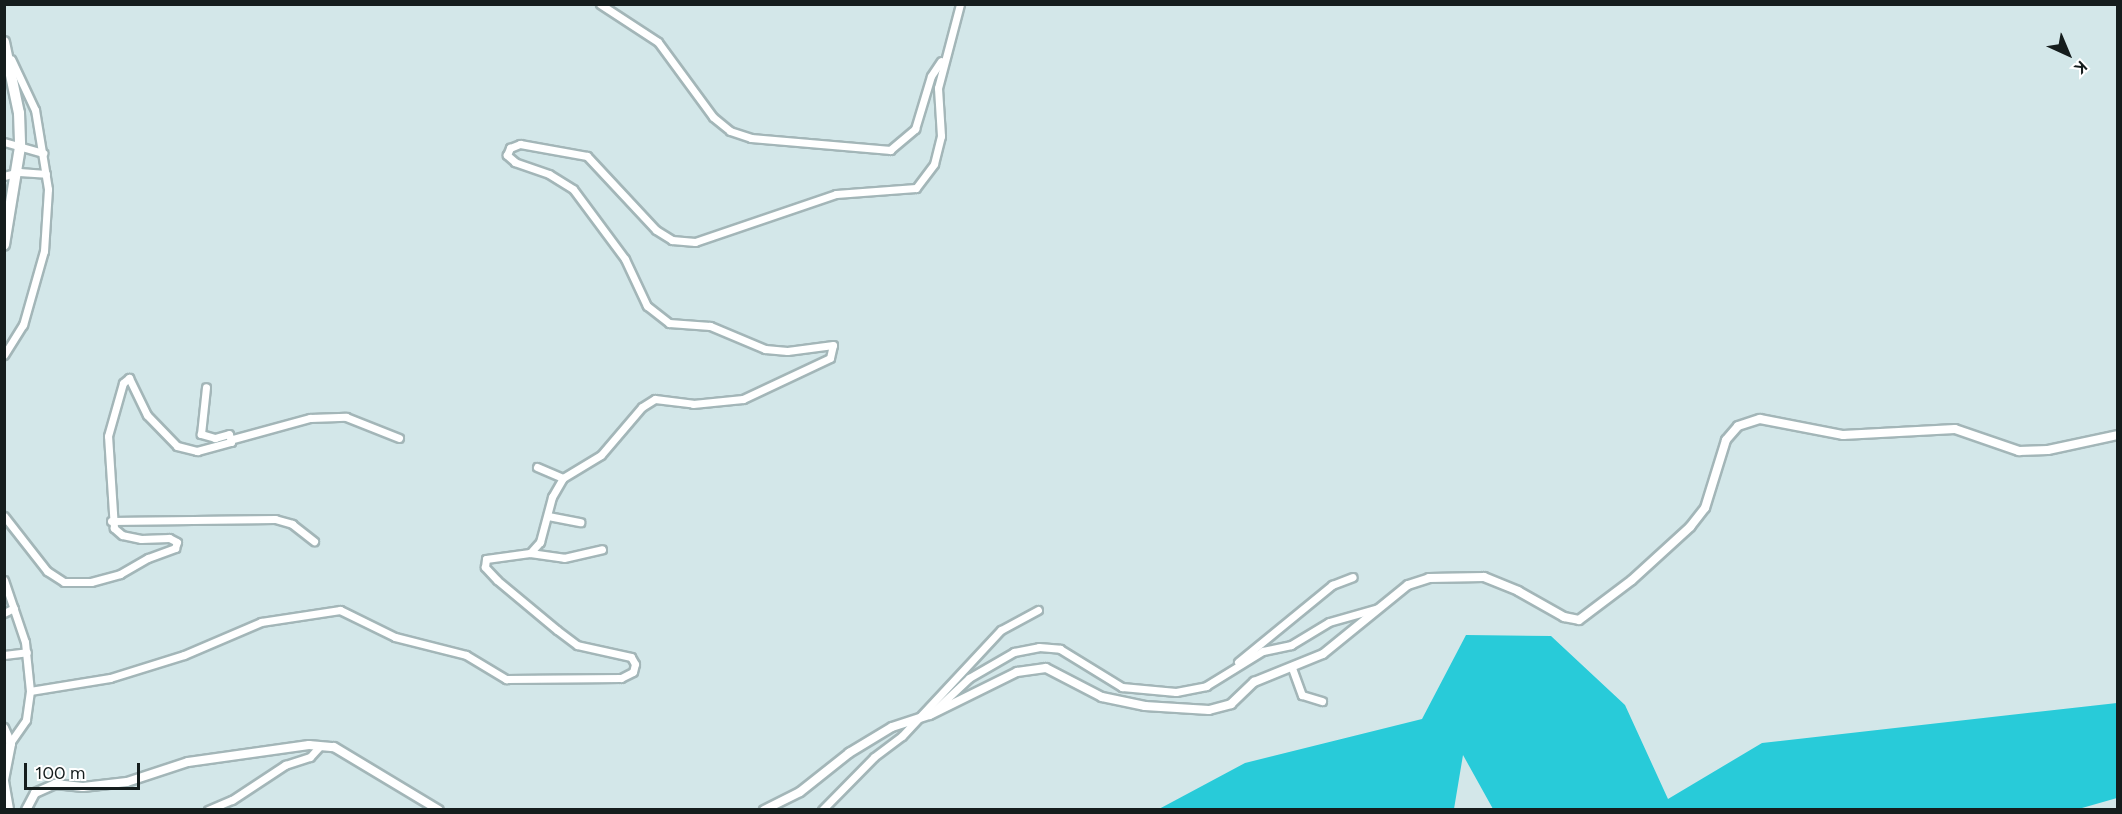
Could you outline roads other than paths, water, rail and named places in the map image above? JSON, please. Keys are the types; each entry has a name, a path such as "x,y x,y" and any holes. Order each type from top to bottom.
{"highway":[{"path":"4,245 19,172 21,147 19,112 6,46"}],"street":[{"path":"600,4 658,42 712,117 730,130 751,138 890,150 915,129 931,76 943,59"},
{"path":"530,554 540,542 552,497 563,478 601,455 642,407 655,399 693,404 742,399 830,358 833,345 787,351 765,349 710,326 669,323 647,306 625,259 597,216 573,189 549,174 515,162 507,155 510,148 520,144 587,156 656,230 672,240 695,242 836,194 916,188 934,164 942,136 938,88 943,59 960,4"},
{"path":"4,355 22,325 44,251 46,174 35,110 6,46"},
{"path":"4,142 43,153"},
{"path":"4,176 19,172 46,174"},
{"path":"4,516 47,571 64,582 120,574 148,558 175,548 177,542 122,535 111,521 108,436 123,382 129,378 147,416 177,446 205,450 233,439 310,418 346,417 399,438"},
{"path":"206,387 201,434 215,438 229,434 233,439"},
{"path":"764,810 800,792 849,753 892,726 930,715 1017,672 1046,668 1102,697 1145,706 1209,710 1231,704 1254,682 1323,654 1408,585 1429,578 1484,578 1518,591 1564,617 1579,620 1589,615 1690,527 1705,508 1726,441 1738,426 1760,419 1843,435 1955,429 2019,451 2048,450 2118,435"},
{"path":"537,467 563,478"},
{"path":"548,516 580,522"},
{"path":"111,521 275,519 292,524 314,541"},
{"path":"30,691 110,678 184,655 261,622 340,610 395,637 466,655 506,679 621,678 633,672 635,664 631,657 578,645 485,567 486,559 530,554 564,558 602,549"},
{"path":"1235,666 1250,648 1273,637 1332,585 1353,577"},
{"path":"4,580 27,652 30,691 26,720 4,752"},
{"path":"930,715 993,662 1014,652 1039,647 1060,649 1122,687 1176,692 1206,686 1235,666 1263,651 1291,645 1329,622 1380,607"},
{"path":"4,613 14,608"},
{"path":"822,810 916,719 1001,630 1038,610"},
{"path":"4,655 27,652"},
{"path":"1292,668 1302,695 1322,701"},
{"path":"4,728 11,744 4,781 9,810"},
{"path":"208,810 232,800 285,765 310,757 320,746"},
{"path":"26,810 35,793 55,784 83,787 127,782 188,762 320,746 334,747 439,810"}]}
